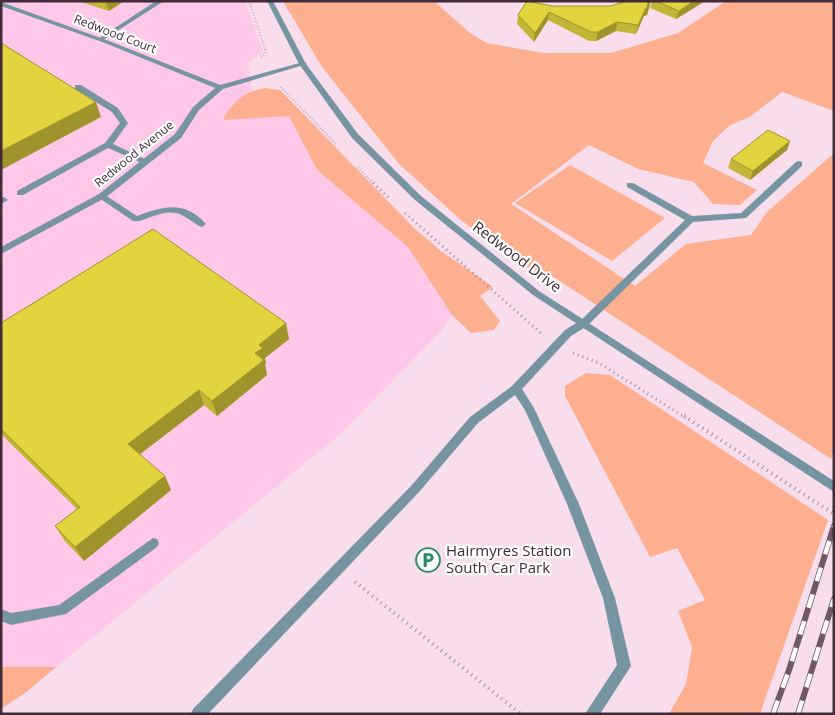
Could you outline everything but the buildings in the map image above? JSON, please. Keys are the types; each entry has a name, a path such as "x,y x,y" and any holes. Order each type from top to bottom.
{"street":[{"path":"101,39 161,1"},
{"name":"Redwood Drive","path":"270,1 302,64 355,136 418,198 536,293 834,487"},
{"name":"Redwood Court","path":"1,4 101,39 220,87"},
{"name":"Redwood Avenue","path":"1,251 102,196 178,136 196,109 220,87 302,64"},
{"path":"20,193 108,145 124,123 116,110 78,87"},
{"path":"108,145 145,161"},
{"path":"630,185 691,219 743,216 799,164"},
{"path":"102,196 136,219 162,210 182,210 202,224"},
{"path":"198,714 415,489 474,420 516,389 568,334 584,323 691,219"},
{"path":"516,389 529,408 573,504 609,598 624,666 592,714"},
{"path":"1,615 11,619 62,610 153,543"}],"path":[{"path":"249,1 266,52 253,62 258,76"},
{"path":"744,454 834,514"},
{"path":"338,568 520,714"}],"shaded area":[{"path":"1,1 245,1 263,51 248,63 252,90 230,106 289,116 317,170 408,247 452,315 441,331 343,432 25,693 1,709"},
{"path":"283,1 434,1 470,33 487,43 544,53 611,53 678,33 726,1 834,1 834,111 782,92 751,116 729,126 713,141 703,163 757,190 740,205 713,204 694,182 638,169 589,145 511,204 635,286 686,244 751,235 767,212 834,153 834,450 831,459 552,276 546,281 462,221 399,164 322,67"},
{"path":"264,88 280,90 414,228 441,251 493,287 480,296 500,321 494,330 471,333 452,315 408,247 317,170 289,116 223,120 230,108 239,99 250,92"},
{"path":"570,165 665,218 612,261 515,203"},
{"path":"586,373 610,375 828,520 760,714 669,714 686,684 692,647 678,611 705,600 677,548 650,557 565,396 565,386"},
{"path":"1,667 56,667 25,693 1,709"}],"railway":[{"path":"773,714 789,670 834,526"},
{"path":"798,714 834,599"}],"place":[{"name":"Hairmyres Station South Car Park","path":"428,560"}]}
